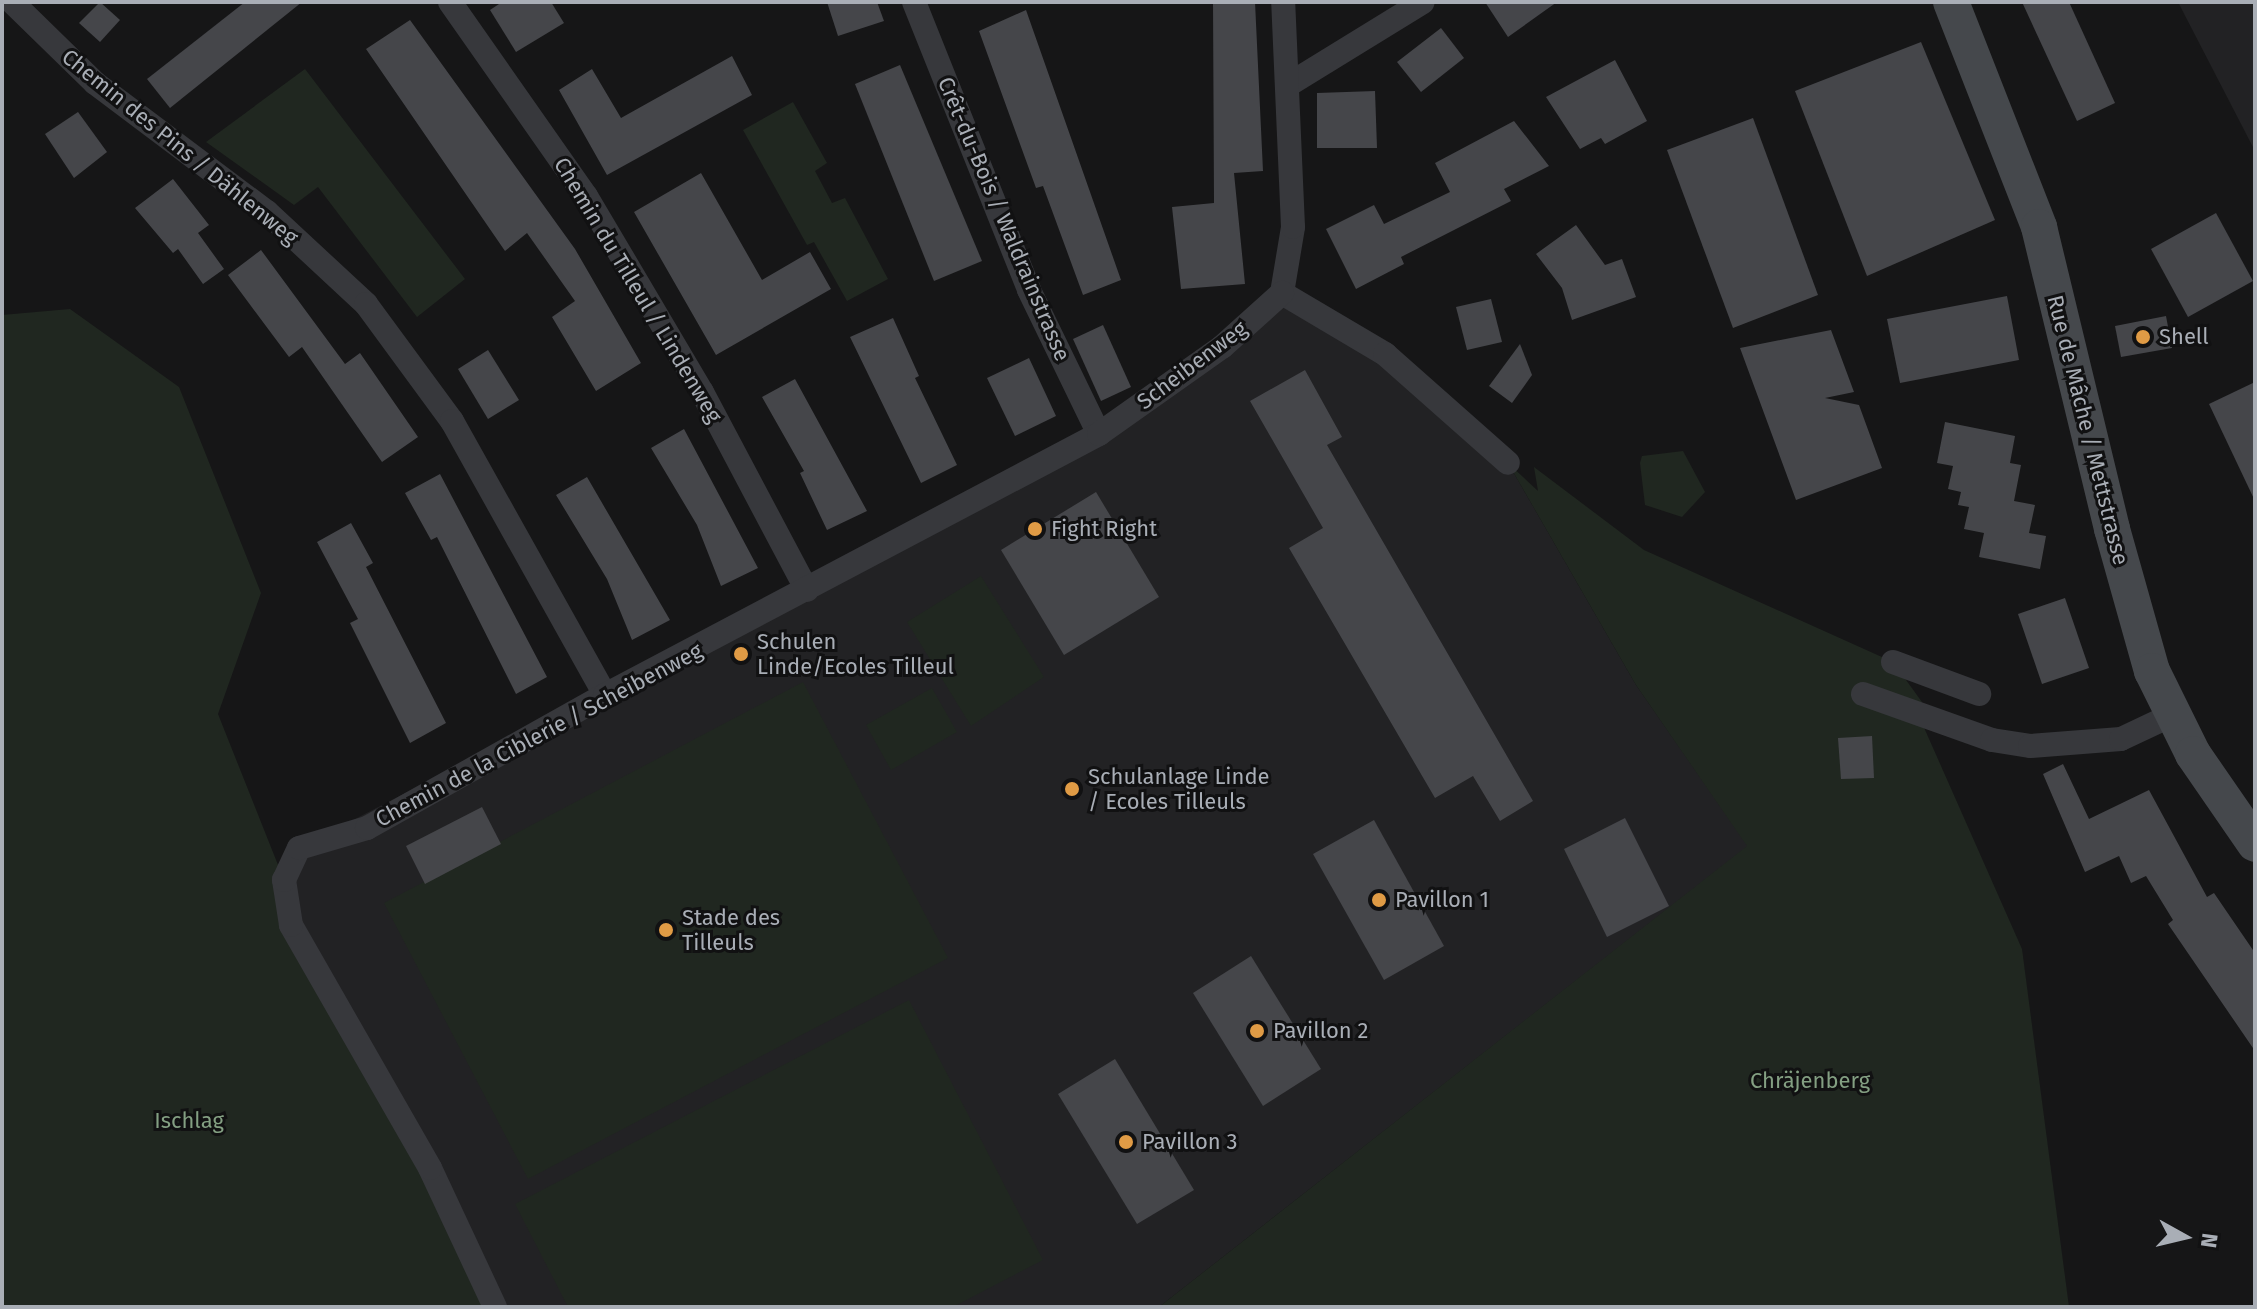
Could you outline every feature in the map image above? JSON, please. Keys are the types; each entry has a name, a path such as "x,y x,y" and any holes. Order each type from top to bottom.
{"main road":[{"name":"Rue de Mâche / Mettstrasse","path":"1951,2 2039,227 2136,618 2172,715 2255,844"}],"street":[{"name":"Chemin des Pins / Dählenweg","path":"12,2 95,83 267,212 366,304 452,421 605,695"},
{"name":"Chemin du Tilleul / Lindenweg","path":"450,2 586,196 702,392 807,590"},
{"name":"Crêt-du-Bois / Waldrainstrasse","path":"914,2 1029,290 1099,434"},
{"path":"1283,2 1293,227 1282,293 1385,354 1508,463"},
{"path":"1288,85 1423,2"},
{"name":"Scheibenweg","path":"1099,434 1222,347 1282,293"},
{"name":"Chemin de la Ciblerie / Scheibenweg","path":"495,1307 430,1168 291,925 284,880 299,848 367,828 605,695 1099,434"},
{"path":"1893,662 1979,694"},
{"path":"1863,694 1992,740 2030,746 2121,739 2172,715"}],"shaded area":[{"path":"2178,2 2255,2 2255,151"},
{"name":"Schulanlage Linde / Ecoles Tilleuls","path":"1282,293 1328,320 1508,463 1636,685 1748,846 1159,1307 495,1307 291,925 299,848 1099,434"}],"green space":[{"path":"305,69 465,279 417,317 318,187 294,205 206,142"},
{"path":"793,102 827,163 815,171 832,203 845,198 888,279 847,301 814,242 807,245 743,130"},
{"name":"Ischlag","path":"70,309 179,387 261,593 218,714 284,880 291,925 495,1307 2,1307 2,315"},
{"path":"1683,451 1705,492 1682,517 1645,505 1640,463 1642,456"},
{"name":"Chräjenberg","path":"1508,463 1538,491 1534,467 1644,550 1893,662 1922,702 1918,714 2022,949 2069,1307 1159,1307 1747,846 1636,685"},
{"path":"981,576 1044,677 971,726 907,622"},
{"name":"Stade des Tilleuls","path":"803,682 948,958 528,1179 384,903"},
{"path":"932,688 957,732 891,770 866,725"},
{"path":"909,1000 1043,1260 953,1307 568,1307 515,1204"}],"building":[{"path":"100,2 120,20 100,42 79,23"},
{"path":"245,2 302,2 170,108 147,79"},
{"path":"502,2 551,2 564,23 516,52 490,10"},
{"path":"827,2 877,2 884,21 838,36"},
{"path":"1213,2 1255,2 1263,171 1234,173 1245,284 1181,289 1172,207 1214,203"},
{"path":"1485,2 1557,2 1508,37"},
{"path":"2022,2 2069,2 2115,103 2077,121"},
{"path":"1026,10 1121,280 1083,295 1043,186 1036,188 979,31"},
{"path":"410,20 575,249 641,363 596,391 552,317 575,301 527,233 505,251 366,49"},
{"path":"1441,28 1464,58 1421,92 1397,62"},
{"path":"1921,42 1995,220 1867,276 1795,91"},
{"path":"732,56 752,95 607,175 559,90 592,69 621,118"},
{"path":"1615,60 1647,121 1605,144 1601,138 1580,149 1546,97"},
{"path":"900,65 982,261 934,281 855,84"},
{"path":"1375,91 1377,148 1317,148 1317,93"},
{"path":"78,112 107,152 74,178 45,134"},
{"path":"1753,118 1818,295 1733,328 1667,150"},
{"path":"1514,121 1549,166 1504,189 1511,201 1401,257 1404,264 1356,289 1326,229 1374,205 1384,224 1450,192 1435,163"},
{"path":"701,173 762,280 810,252 831,289 716,355 634,212"},
{"path":"173,179 209,225 198,233 224,269 203,284 178,249 173,253 135,208"},
{"path":"2216,213 2253,281 2188,317 2151,249"},
{"path":"1576,225 1605,265 1622,259 1636,297 1572,320 1562,288 1536,254"},
{"path":"261,250 345,364 360,353 418,437 382,462 302,347 289,357 228,275"},
{"path":"2007,296 2019,360 1900,383 1887,319"},
{"path":"1491,299 1502,342 1467,350 1456,307"},
{"name":"Shell","path":"2166,316 2172,348 2121,357 2115,326"},
{"path":"893,318 919,376 915,378 957,465 921,483 850,337"},
{"path":"1103,325 1131,387 1101,401 1073,339"},
{"path":"1831,330 1854,392 1825,398 1859,405 1882,468 1796,500 1740,348"},
{"path":"1520,344 1532,375 1512,403 1489,386"},
{"path":"488,350 519,400 488,419 458,369"},
{"path":"1029,358 1056,416 1015,436 987,378"},
{"path":"1305,370 1342,437 1327,445 1533,801 1500,821 1473,776 1435,798 1289,548 1323,528 1250,401"},
{"path":"795,379 867,511 827,530 800,473 804,471 762,397"},
{"path":"2255,382 2255,501 2209,404"},
{"path":"1945,422 2015,436 2010,463 2021,465 2014,501 2035,505 2029,533 2046,536 2040,569 1979,557 1984,533 1964,529 1969,507 1958,505 1961,492 1948,489 1953,466 1937,463"},
{"path":"684,429 758,568 721,586 697,525 651,448"},
{"path":"440,474 547,677 516,694 437,537 431,540 405,493"},
{"path":"587,477 670,620 632,640 607,579 556,495"},
{"path":"1096,492 1159,597 1064,655 1001,550"},
{"path":"351,523 373,563 366,567 446,723 410,743 350,623 358,619 317,542"},
{"path":"2065,598 2089,668 2042,684 2018,614"},
{"path":"1872,736 1874,778 1841,779 1838,738"},
{"path":"2063,764 2089,819 2149,790 2207,897 2214,893 2255,953 2255,1051 2168,924 2173,920 2146,876 2131,883 2119,856 2085,872 2043,774"},
{"path":"482,807 501,844 425,884 406,846"},
{"path":"1625,818 1669,906 1607,937 1564,849"},
{"name":"Pavillon 1","path":"1374,820 1444,946 1384,980 1313,854"},
{"name":"Pavillon 2","path":"1251,956 1321,1069 1263,1106 1193,993"},
{"name":"Pavillon 3","path":"1115,1059 1194,1190 1137,1224 1058,1094"}],"place":[{"name":"Shell","path":"2143,337"},
{"name":"Fight Right","path":"1035,529"},
{"name":"Schulen Linde/Ecoles Tilleul","path":"741,654"},
{"name":"Schulanlage Linde / Ecoles Tilleuls","path":"1072,789"},
{"name":"Pavillon 1","path":"1379,900"},
{"name":"Stade des Tilleuls","path":"666,930"},
{"name":"Pavillon 2","path":"1257,1031"},
{"name":"Pavillon 3","path":"1126,1142"}]}
